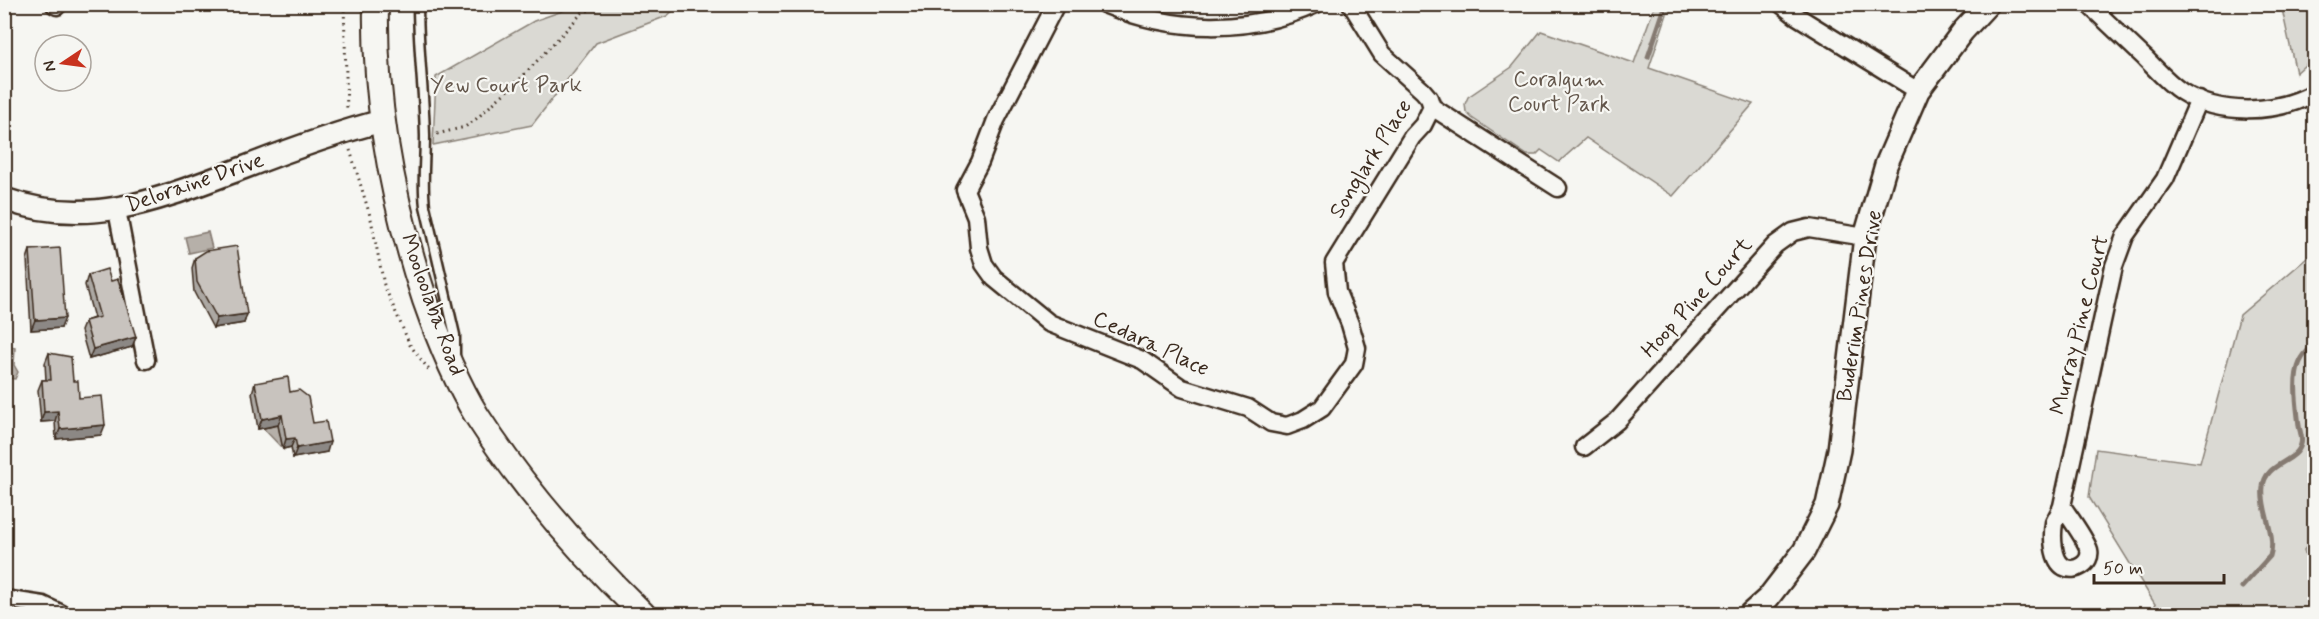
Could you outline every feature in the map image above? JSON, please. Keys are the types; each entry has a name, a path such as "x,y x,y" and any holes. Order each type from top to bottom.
{"main road":[{"name":"Mooloolaba Road","path":"376,4 376,55 382,121 392,180 431,282 454,373 477,415 519,477 570,540 643,615"}],"street":[{"name":"Cedara Place","path":"1056,4 996,120 980,162 965,190 973,204 979,248 984,264 994,278 1049,323 1142,360 1182,388 1248,408 1271,423 1287,426 1303,420 1322,408 1354,364 1357,348 1350,324"},
{"path":"1104,4 1150,21 1212,27 1245,25 1292,14 1316,4"},
{"name":"Songlark Place","path":"1350,324 1337,292 1334,263 1412,137 1423,125 1432,107 1423,91 1382,54 1351,4"},
{"path":"1781,4 1918,91"},
{"name":"Buderim Pines Drive","path":"1750,615 1768,598 1803,551 1827,505 1839,450 1865,237 1886,165 1918,91 1963,32 1988,4"},
{"path":"2088,4 2170,83 2199,100 2231,108 2252,109 2287,104 2314,93"},
{"name":"Murray Pine Court","path":"2062,506 2119,250 2134,222 2165,179 2199,100"},
{"path":"1432,107 1558,188"},
{"name":"Deloraine Drive","path":"4,199 25,206 78,213 117,210 171,195 348,129 382,121"},
{"path":"117,210 146,360"},
{"name":"Hoop Pine Court","path":"1584,447 1617,421 1775,245 1792,232 1809,228 1865,237"},
{"path":"4,599 43,605 62,615"}],"lane":[{"path":"418,4 424,136 423,170 431,282"}],"path":[{"path":"344,4 350,151 371,219 384,285 410,345 420,355 430,373"},
{"path":"424,136 465,127 476,119 521,78 582,13 604,4"},
{"path":"636,4 653,10 661,4"}],"green space":[{"name":"Yew Court Park","path":"579,5 679,5 667,16 596,43 532,125 433,145 436,77 534,21"},
{"name":"Coralgum Court Park","path":"1655,5 1670,5 1649,68 1753,104 1673,196 1586,138 1559,162 1541,150 1536,155 1527,155 1466,112 1465,104 1468,97 1512,67 1541,31 1634,63"},
{"path":"2278,5 2314,5 2314,57 2296,73 2282,9"},
{"path":"2314,252 2314,538 2304,550 2314,586 2314,614 2161,614 2089,497 2096,449 2200,463 2240,315"}],"shaded area":[{"path":"208,232 212,248 189,253 185,237"},
{"path":"4,342 15,348 14,365 18,372 15,379 6,378"},
{"path":"278,425 283,449 263,428"}],"building":[{"path":"237,246 247,314 217,318 197,282 195,258 206,251"},
{"path":"60,248 65,318 35,320 30,250"},
{"path":"107,269 111,281 118,279 136,337 93,349 85,321 100,317 88,275"},
{"path":"49,353 71,357 73,381 78,381 79,398 102,396 105,425 60,429 58,411 44,412 42,380 51,380"},
{"path":"288,377 290,392 299,390 308,397 313,423 326,421 330,442 297,448 295,438 286,439 282,415 262,419 255,383"}],"waterway":[{"path":"1648,57 1666,4"},
{"path":"2242,587 2270,556 2272,548 2263,487 2269,472 2294,455 2301,444 2302,437 2296,402 2296,376 2301,359 2314,344"}]}
